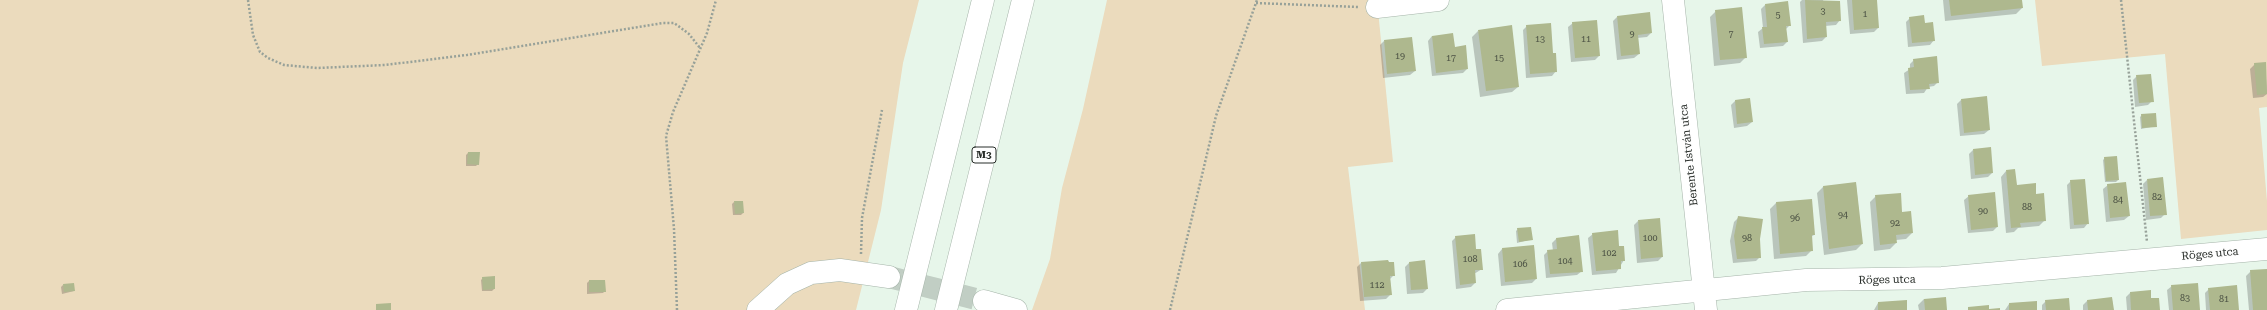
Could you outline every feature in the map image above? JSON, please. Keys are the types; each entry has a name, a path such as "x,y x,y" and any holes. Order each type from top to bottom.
{"main road":[{"path":"906,310 983,0"},
{"name":"M3","path":"946,310 1023,0"},
{"path":"1377,6 1438,0"},
{"name":"Berente István utca","path":"1673,0 1705,300"},
{"name":"Röges utca","path":"1507,310 1705,300 1806,280 1942,278 2267,249"},
{"path":"758,310 787,284 811,273 840,270 889,277"},
{"path":"984,301 1016,310"}],"path":[{"path":"248,0 253,35 260,52 268,58 284,65 318,68 385,65 467,55 663,23 674,23 690,34 700,48"},
{"path":"677,310 674,228 666,136 673,112 700,48 716,0"},
{"path":"2121,0 2149,260"},
{"path":"1170,310 1214,122 1257,1 1314,6 1377,6"},
{"path":"860,272 862,218 882,110"}],"shaded area":[{"path":"0,0 919,0 903,63 881,210 856,310 0,310"},
{"path":"1107,0 1377,0 1393,162 1348,167 1365,310 1032,310 1050,259 1062,188 1083,109"},
{"path":"2035,0 2267,0 2267,107 2259,108 2267,201 2267,230 2181,239 2165,54 2042,66"}],"building":[{"path":"1805,0 1840,1 1841,21 1826,22 1827,37 1807,39"},
{"path":"1852,0 1877,0 1879,28 1854,30"},
{"path":"1949,0 2022,0 2023,8 1951,16"},
{"path":"1788,1 1791,26 1786,26 1788,42 1764,44 1762,27 1767,27 1765,4"},
{"path":"1742,7 1747,58 1720,60 1715,10"},
{"path":"1650,12 1652,33 1638,35 1640,54 1621,56 1617,16"},
{"path":"1924,15 1925,23 1933,22 1935,41 1912,43 1909,17"},
{"path":"1597,20 1600,56 1575,58 1572,22"},
{"path":"1551,23 1553,53 1556,53 1557,72 1530,74 1526,25"},
{"path":"1512,25 1519,87 1486,91 1478,30"},
{"path":"1453,33 1455,47 1466,45 1468,69 1436,73 1432,36"},
{"path":"1412,37 1416,71 1387,74 1384,40"},
{"path":"1937,56 1939,83 1929,84 1930,89 1910,90 1908,68 1914,67 1913,59"},
{"path":"2266,62 2267,94 2257,95 2254,63"},
{"path":"2151,74 2154,102 2139,103 2136,75"},
{"path":"1987,96 1990,130 1964,133 1961,99"},
{"path":"1750,98 1753,122 1737,124 1735,100"},
{"path":"2156,113 2157,127 2142,128 2141,114"},
{"path":"1991,147 1993,173 1975,175 1973,149"},
{"path":"468,152 480,152 479,165 467,164"},
{"path":"2117,156 2119,180 2106,181 2104,157"},
{"path":"2015,169 2017,185 2036,183 2036,194 2044,193 2046,221 2020,223 2021,227 2011,228 2006,170"},
{"path":"2163,177 2167,215 2150,216 2147,179"},
{"path":"2085,179 2089,224 2074,225 2070,180"},
{"path":"1856,182 1863,244 1829,249 1823,186"},
{"path":"2126,182 2130,216 2110,218 2107,184"},
{"path":"1995,192 1998,227 1971,230 1968,195"},
{"path":"1901,193 1902,212 1911,211 1913,233 1896,235 1897,243 1880,245 1875,195"},
{"path":"1812,199 1815,235 1812,235 1813,251 1780,254 1776,202"},
{"path":"734,201 743,201 744,213 735,214"},
{"path":"1738,216 1763,219 1760,239 1761,258 1737,259 1734,236"},
{"path":"1660,218 1663,257 1641,259 1638,220"},
{"path":"1531,227 1533,240 1519,242 1517,228"},
{"path":"1618,230 1619,246 1624,246 1625,261 1621,261 1621,269 1596,271 1592,233"},
{"path":"1475,234 1476,249 1481,249 1483,270 1475,270 1476,283 1460,285 1455,236"},
{"path":"1579,235 1583,272 1550,274 1547,250 1557,249 1556,238"},
{"path":"1534,245 1537,279 1505,282 1502,248"},
{"path":"1388,260 1389,262 1394,262 1395,276 1390,276 1392,295 1364,297 1361,262"},
{"path":"1425,260 1428,289 1411,290 1409,262"},
{"path":"2267,269 2267,310 2253,310 2250,270"},
{"path":"495,276 495,289 483,290 482,277"},
{"path":"589,280 605,280 606,292 589,292"},
{"path":"74,283 75,291 64,292 63,284"},
{"path":"2198,283 2200,310 2173,310 2171,285"},
{"path":"2237,285 2239,310 2210,310 2208,288"},
{"path":"2151,290 2151,298 2159,298 2160,310 2131,310 2130,292"},
{"path":"1946,297 1947,310 1925,310 1924,299"},
{"path":"2112,297 2114,310 2088,310 2087,300"},
{"path":"2069,298 2070,310 2046,310 2045,300"},
{"path":"1907,300 1907,310 1878,310 1878,302"},
{"path":"2037,301 2037,310 2009,310 2009,303"},
{"path":"391,303 391,310 376,310 376,304"},
{"path":"1989,305 1989,309 2000,308 2000,310 1968,310 1968,307"}],"tunnel":[{"path":"889,277 984,301"}]}
